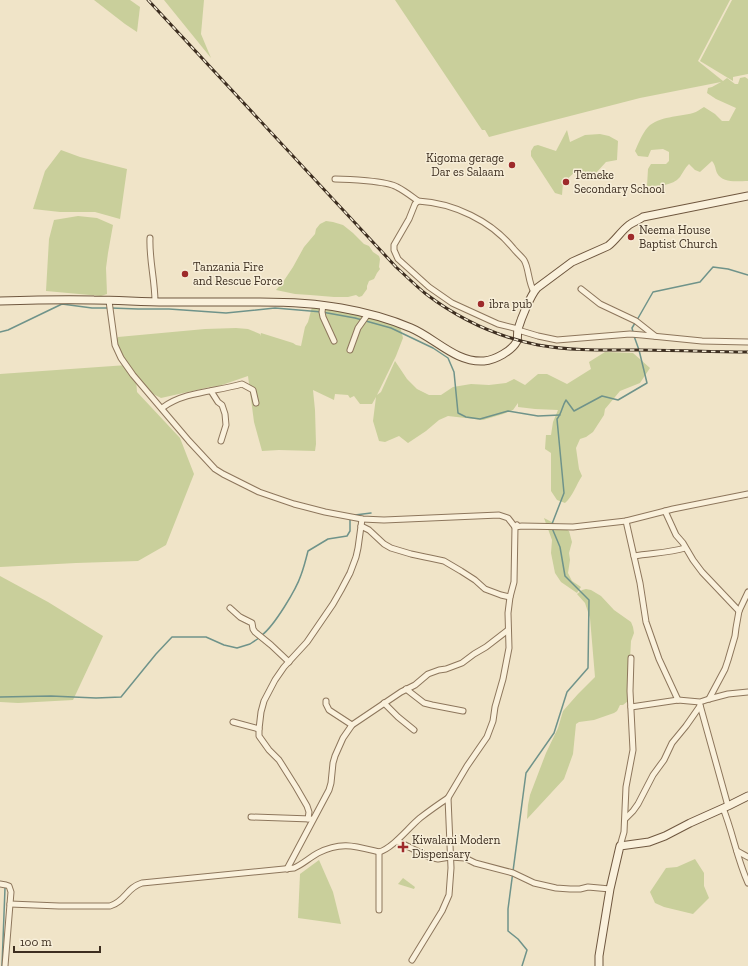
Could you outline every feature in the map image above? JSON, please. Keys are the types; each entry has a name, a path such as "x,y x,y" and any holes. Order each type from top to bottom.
{"street":[{"path":"335,179 396,186 418,201 427,201 466,213 498,233 524,260 530,286 534,292"},
{"path":"0,301 74,300 155,302 284,302 323,305 368,314 410,327 452,353 468,360 484,361 500,356 508,351 516,342 518,330 534,292 542,284 572,262 608,246 628,226 643,217 748,196"},
{"path":"418,201 394,245 394,250 398,259 429,287 452,304 492,322 543,338 557,340 630,334 702,341 748,342"},
{"path":"150,238 155,302"},
{"path":"581,289 600,304 636,321 656,337"},
{"path":"109,301 115,345 121,358 133,375 189,441 215,469 222,474 259,492 294,504 362,519 384,520 499,515 508,518 516,526 573,526 626,521 665,511 748,494"},
{"path":"323,305 323,317 334,341"},
{"path":"350,350 358,328 368,314"},
{"path":"162,408 180,398 242,384 253,390 256,403"},
{"path":"211,391 214,397 222,405 225,414 226,425 221,441"},
{"path":"665,511 676,535 702,572 739,611"},
{"path":"311,819 307,806 296,787 279,760 262,741 259,736 258,729 265,699 275,680 284,667 307,642 333,604 350,573 356,557 362,519"},
{"path":"626,521 640,583 646,622 659,659 678,700"},
{"path":"361,526 369,530 384,544 391,548 425,558 444,561 475,580 485,589 501,595 510,596"},
{"path":"10,904 110,906 122,900 133,887 142,883 294,868 300,866 317,854 331,847 353,846 379,852 397,841 421,817 448,798 467,766 487,737 493,721 495,707 507,661 509,638 508,613 510,596 514,582 516,526"},
{"path":"634,556 670,552 685,548"},
{"path":"709,699 725,669 735,636 739,611 748,592"},
{"path":"230,608 240,617 252,623 254,630 289,662"},
{"path":"286,869 311,819 329,790 333,763 338,750 352,725 406,689 415,685 432,672 462,663 508,630"},
{"path":"599,966 599,956 610,890 626,818 626,787 633,750 630,691 631,658"},
{"path":"406,689 424,703 432,706 463,711"},
{"path":"626,818 633,812 664,760 672,743 686,726 700,704 709,699 728,694 748,692"},
{"path":"631,707 678,700 700,704"},
{"path":"326,701 329,710 352,725"},
{"path":"384,703 414,730"},
{"path":"700,704 736,851 748,883"},
{"path":"233,722 258,729"},
{"path":"620,846 649,842 665,836 748,796"},
{"path":"412,960 442,911 449,895 451,868 448,798"},
{"path":"251,817 311,819"},
{"path":"397,841 438,859 450,857 465,858 476,863 513,873 534,883 556,888 575,889 588,886 610,890"},
{"path":"736,851 748,857"},
{"path":"379,852 379,910"},
{"path":"0,884 8,886 11,892 5,966"}],"green space":[{"path":"94,0 130,0 140,7 137,32 125,24"},
{"path":"164,0 204,0 201,34 211,58"},
{"path":"395,0 730,0 698,61 723,81 727,78 735,84 738,84 740,78 745,77 748,79 748,181 731,181 723,179 717,173 712,161 700,172 695,170 689,164 677,180 665,185 647,186 648,169 651,164 666,164 669,161 669,152 663,149 651,150 648,157 638,156 635,151 642,135 648,127 663,119 693,113 704,107 715,114 722,121 729,121 736,108 707,93 708,88 721,82 640,98 489,137 485,130 482,130"},
{"path":"732,0 748,0 748,74 733,77 733,81 700,61"},
{"path":"567,130 570,142 585,135 600,134 609,136 618,141 617,160 606,162 595,174 577,170 563,183 562,195 555,193 531,156 531,151 534,146 538,145 556,151"},
{"path":"61,150 80,157 127,169 120,219 95,212 60,212 33,209 45,171"},
{"path":"78,216 97,218 113,225 106,268 107,294 101,296 46,291 49,239 54,220"},
{"path":"326,221 343,225 379,256 380,269 374,279 369,281 367,289 362,296 359,297 356,295 348,297 334,297 295,294 276,290 293,267 304,247 315,234 316,229 320,224"},
{"path":"312,307 356,315 400,326 403,338 377,395 381,392 395,361 407,379 417,389 429,395 441,395 453,387 471,384 489,385 506,383 514,379 525,385 538,374 547,374 567,384 591,369 589,362 605,352 633,353 650,368 640,383 620,391 605,409 604,415 593,432 580,439 576,448 579,469 582,476 565,503 557,500 551,491 551,453 545,449 546,435 551,435 553,422 558,410 518,407 518,403 513,410 483,420 448,416 439,420 408,443 399,436 385,442 379,441 373,421 376,397 372,404 360,404 354,396 350,398 348,395 335,394 334,400 313,390 315,410 315,451 262,451 254,422 248,376 219,386 161,398 143,389 136,379 137,392 180,438 194,474 166,545 138,561 0,567 0,374 127,365 113,344 118,337 205,329 236,328 248,329 260,334 260,336 261,333 301,346 305,327"},
{"path":"544,518 569,531 572,542 569,553 570,560 568,573 572,581 581,587 577,593 561,582 555,573 551,553 552,540"},
{"path":"0,576 48,602 103,636 73,700 18,703 0,702"},
{"path":"586,589 591,590 601,596 614,610 631,622 633,627 634,633 631,641 628,701 623,705 620,705 614,713 576,724 573,754 564,779 527,819 530,795 546,753 558,728 563,711 595,677 590,618 585,603 577,594"},
{"path":"695,859 704,873 704,886 709,898 693,914 664,907 655,903 650,892 666,868 677,867"},
{"path":"319,860 333,892 341,924 298,918 300,874"},
{"path":"403,878 415,887 414,889 398,884"}],"waterway":[{"path":"637,320 653,292 700,282 713,267 728,269 748,275"},
{"path":"0,332 8,330 62,304 92,308 108,308"},
{"path":"111,308 169,309 226,313 275,308 322,312 355,318 391,328 433,348 448,358 454,372 458,413 466,417 480,419 508,411 538,416 560,415"},
{"path":"633,332 632,328 635,323"},
{"path":"552,524 564,493 557,419 566,400 574,411 602,396 618,400 647,383 634,336"},
{"path":"355,515 371,513"},
{"path":"262,635 278,616 298,582 308,551 328,539 347,536 350,531 350,519"},
{"path":"522,966 527,950 518,939 508,931 508,909 526,773 554,733 567,692 588,668 589,600 565,576 560,547 552,528"},
{"path":"0,697 121,697 172,637 206,637 224,645 237,648 250,644 259,638"},
{"path":"2,886 5,888 2,966"}],"railway":[{"path":"148,0 396,267 426,294 465,319 494,332 523,342 550,347 588,350 748,352"}],"place":[{"name":"Kigoma gerage Dar es Salaam","path":"512,165"},
{"name":"Temeke Secondary School","path":"566,182"},
{"name":"Neema House Baptist Church","path":"631,237"},
{"name":"Tanzania Fire and Rescue Force","path":"185,274"},
{"name":"ibra pub","path":"481,304"},
{"name":"Kiwalani Modern Dispensary","path":"403,847"}]}
